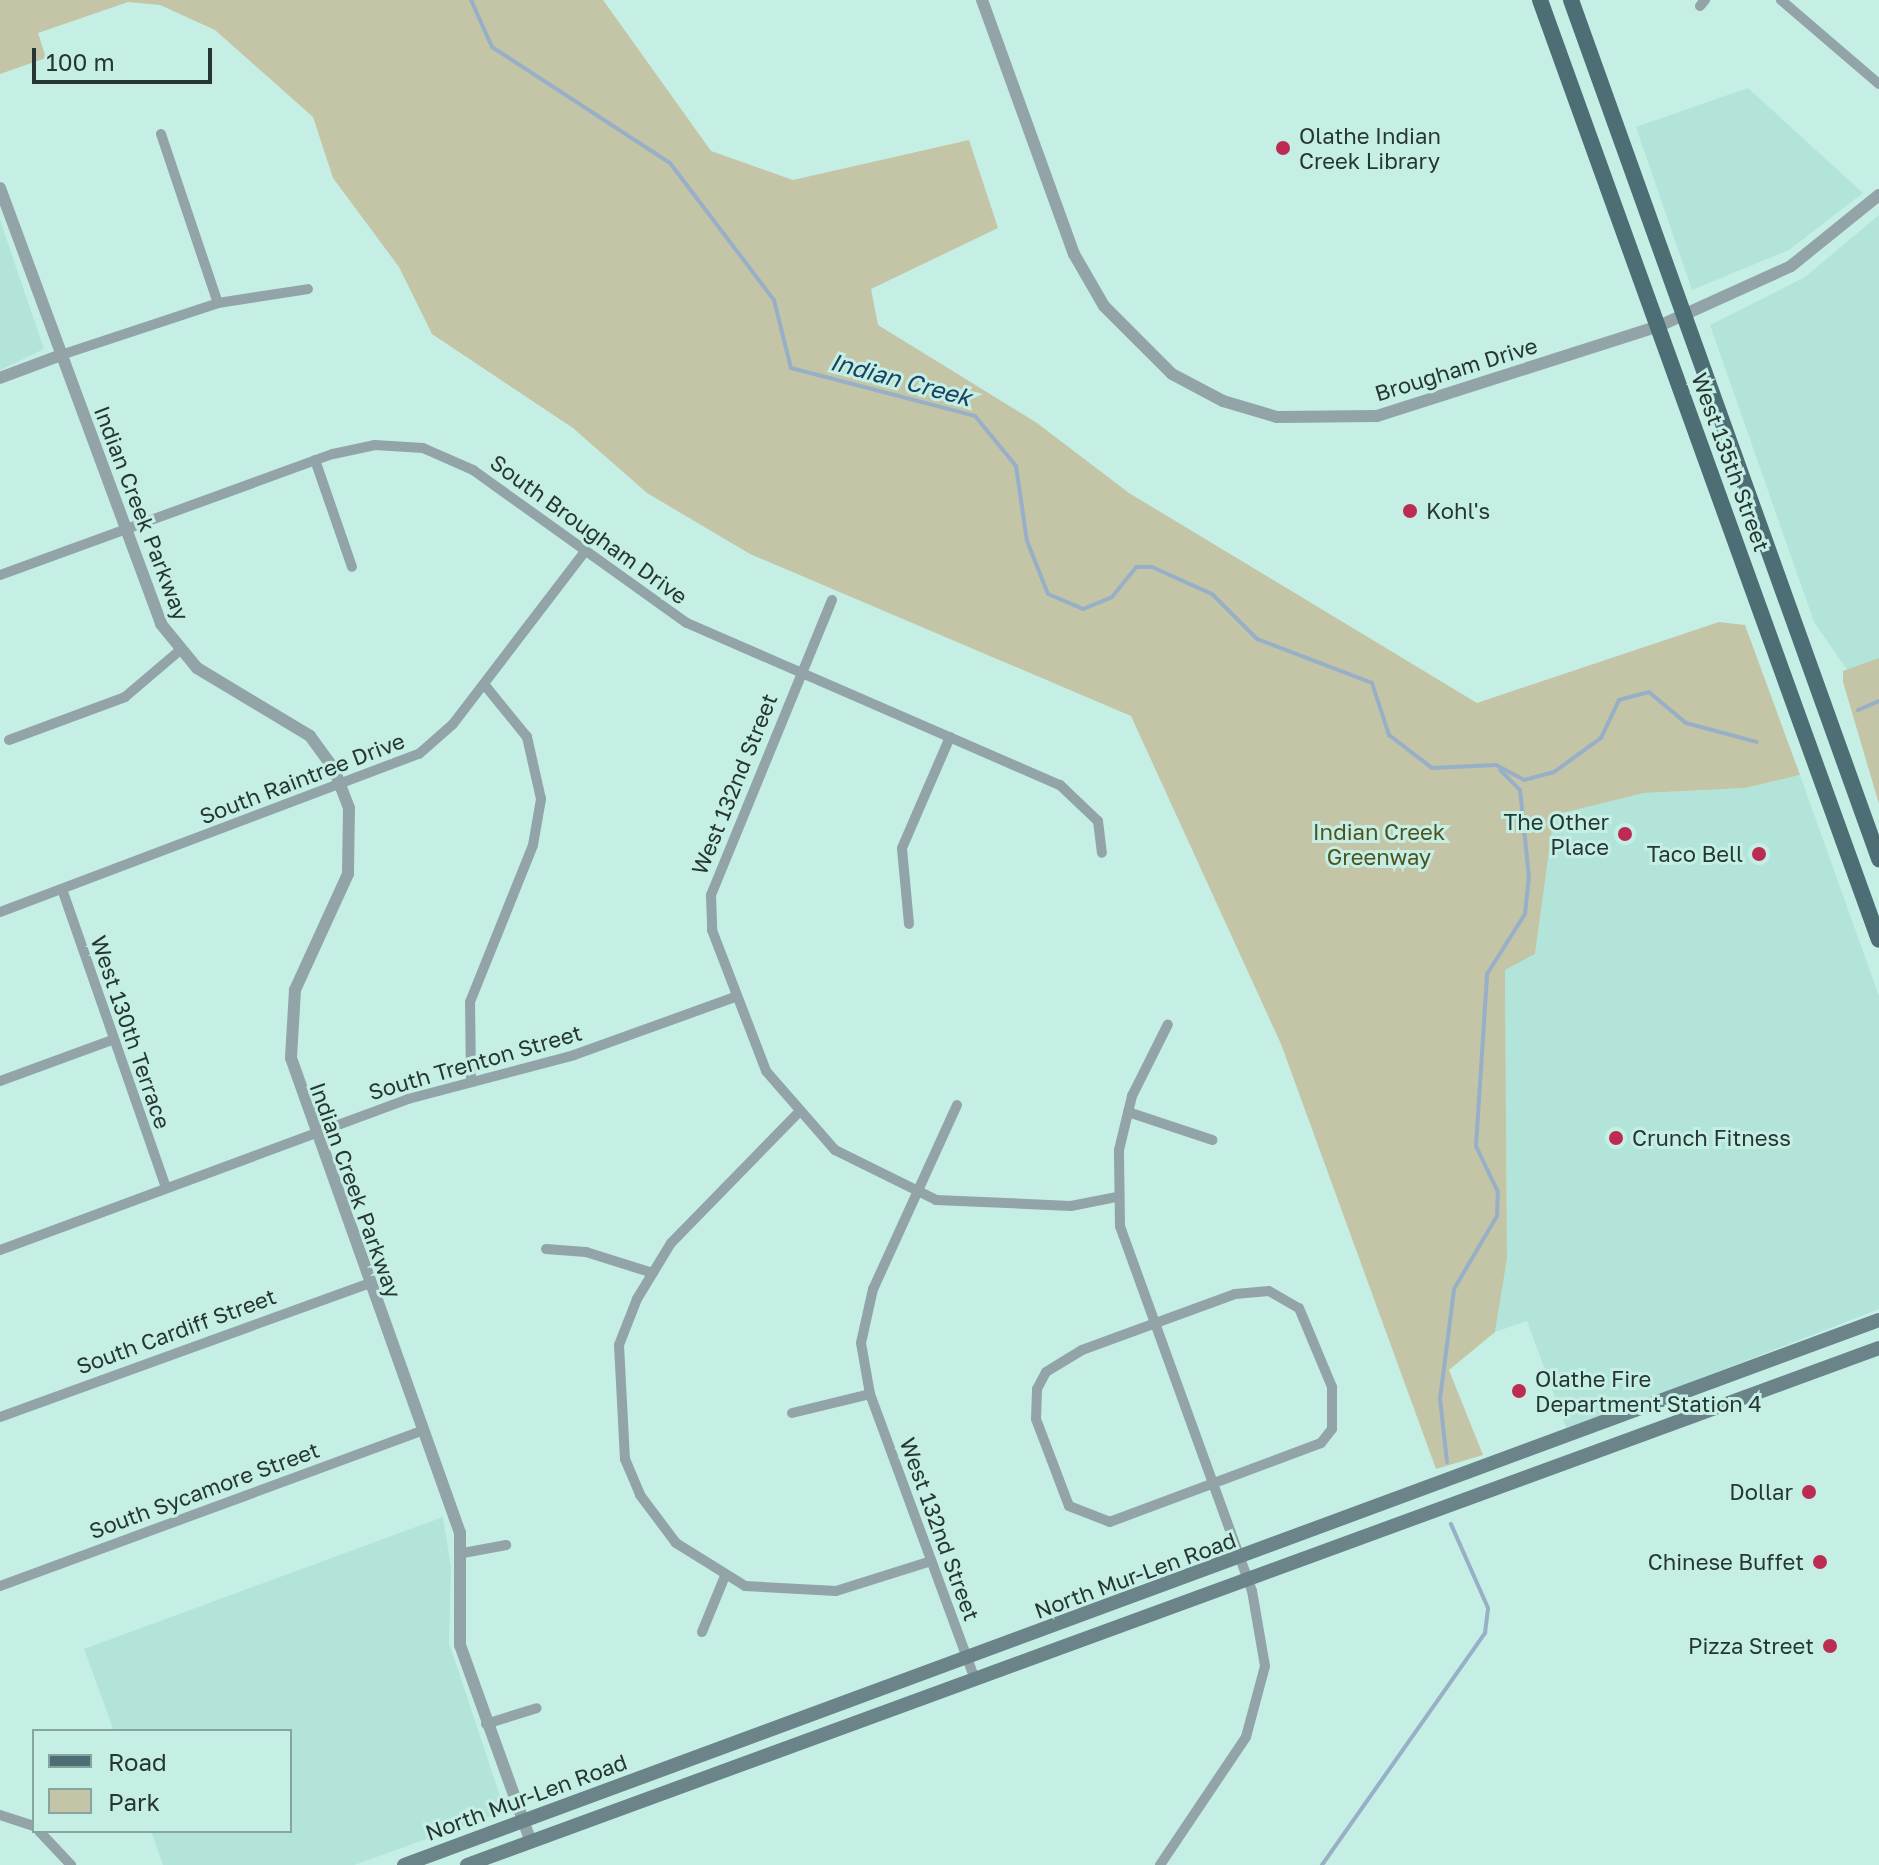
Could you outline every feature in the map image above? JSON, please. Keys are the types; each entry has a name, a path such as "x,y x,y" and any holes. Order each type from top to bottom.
{"main road":[{"name":"West 135th Street","path":"1540,0 1879,940"},
{"name":"West 135th Street","path":"1571,0 1879,859"},
{"name":"North Mur-Len Road","path":"404,1865 1240,1560 1879,1320"},
{"name":"North Mur-Len Road","path":"467,1865 1879,1348"}],"street":[{"name":"Brougham Drive","path":"982,0 1074,254 1104,306 1172,374 1249,410 1320,421 1377,416 1659,326 1791,266 1879,195"},
{"path":"1781,0 1879,84"},
{"path":"161,134 218,303"},
{"name":"Indian Creek Parkway","path":"0,188 161,624 179,651 301,728 326,754 341,787 352,836 348,874 295,990 291,1058 313,1134 422,1431 463,1553 460,1645 531,1842"},
{"path":"0,378 218,303 308,289"},
{"name":"South Brougham Drive","path":"0,575 315,460 375,445 439,453 687,623 1072,793 1098,821 1102,853"},
{"path":"315,460 352,567"},
{"name":"South Raintree Drive","path":"0,912 341,787 426,750 484,684 583,554"},
{"name":"West 132nd Street","path":"832,600 714,882 712,930 735,997 766,1071 798,1113 835,1150 917,1192"},
{"path":"9,740 125,697 179,651"},
{"path":"471,1080 470,1002 533,845 541,799 527,737 484,684"},
{"path":"909,924 902,848 950,737"},
{"name":"West 130th Terrace","path":"62,889 112,1040 166,1187"},
{"name":"South Trenton Street","path":"0,1250 313,1134 471,1080 574,1055 735,997"},
{"path":"1160,1865 1238,1752 1259,1702 1263,1629 1247,1577 1129,1257 1117,1197 1128,1112 1168,1024"},
{"path":"0,1081 112,1040"},
{"name":"West 132nd Street","path":"957,1105 917,1192 861,1331 870,1394 974,1677"},
{"path":"1128,1112 1212,1140"},
{"path":"798,1113 719,1187 653,1273 619,1345 620,1439 657,1520 691,1556 725,1576 761,1590 819,1594 931,1561"},
{"path":"917,1192 983,1206 1071,1206 1117,1197"},
{"path":"546,1249 586,1252 653,1273"},
{"name":"South Cardiff Street","path":"0,1417 367,1284"},
{"path":"1248,1290 1269,1291 1299,1308 1337,1403 1332,1429 1302,1452 1110,1522 1082,1517 1062,1493 1036,1419 1046,1372 1061,1359 1154,1324 1248,1290"},
{"path":"792,1413 870,1394"},
{"name":"South Sycamore Street","path":"0,1586 422,1431"},
{"path":"463,1553 506,1545"},
{"path":"702,1632 725,1576"},
{"path":"486,1724 537,1708"},
{"path":"0,1815 32,1825"},
{"path":"41,1833 71,1865"}],"shaded area":[{"path":"1748,88 1863,193 1789,250 1692,290 1636,127"},
{"path":"1879,215 1879,658 1847,670 1814,622 1710,325 1805,277"},
{"path":"0,220 44,349 0,370"},
{"path":"1800,775 1879,996 1879,1309 1567,1430 1527,1321 1495,1332 1507,1259 1505,969 1535,954 1554,815 1644,793 1745,788"},
{"path":"443,1517 451,1567 449,1643 505,1811 354,1865 163,1865 152,1833 292,1833 292,1729 113,1729 84,1649"}],"green space":[{"name":"Indian Creek Greenway","path":"0,0 603,0 711,151 793,180 969,140 998,228 871,289 878,325 1037,423 1129,493 1477,703 1719,622 1745,625 1800,775 1745,788 1644,793 1554,815 1535,954 1505,970 1507,1259 1495,1332 1449,1370 1483,1455 1436,1469 1281,1044 1131,716 750,554 647,493 573,428 432,334 399,267 333,178 313,117 215,30 160,5 128,2 38,33 46,58 0,74"},
{"path":"1879,658 1879,804 1843,682 1843,671"}],"waterway":[{"name":"Indian Creek","path":"471,0 492,47 670,163 774,300 791,368 975,416 1016,466 1027,541 1048,594 1083,609 1112,597 1136,567 1152,567 1212,594 1257,639 1372,683 1389,735 1432,768 1496,765 1524,780 1554,772 1601,738 1619,700 1649,692 1686,723 1757,742"},
{"name":"Indian Creek","path":"1858,710 1879,701"},
{"path":"1447,1462 1440,1399 1454,1289 1497,1216 1498,1192 1476,1146 1487,974 1525,914 1529,878 1520,790 1500,770"},
{"path":"1322,1865 1485,1633 1488,1608 1451,1524"}],"place":[{"name":"Olathe Indian Creek Library","path":"1283,148"},
{"name":"Kohl's","path":"1410,511"},
{"name":"The Other Place","path":"1625,834"},
{"name":"Taco Bell","path":"1759,854"},
{"name":"Crunch Fitness","path":"1616,1138"},
{"name":"Olathe Fire Department Station 4","path":"1519,1391"},
{"name":"Dollar","path":"1809,1492"},
{"name":"Chinese Buffet","path":"1820,1562"},
{"name":"Pizza Street","path":"1830,1646"}]}
